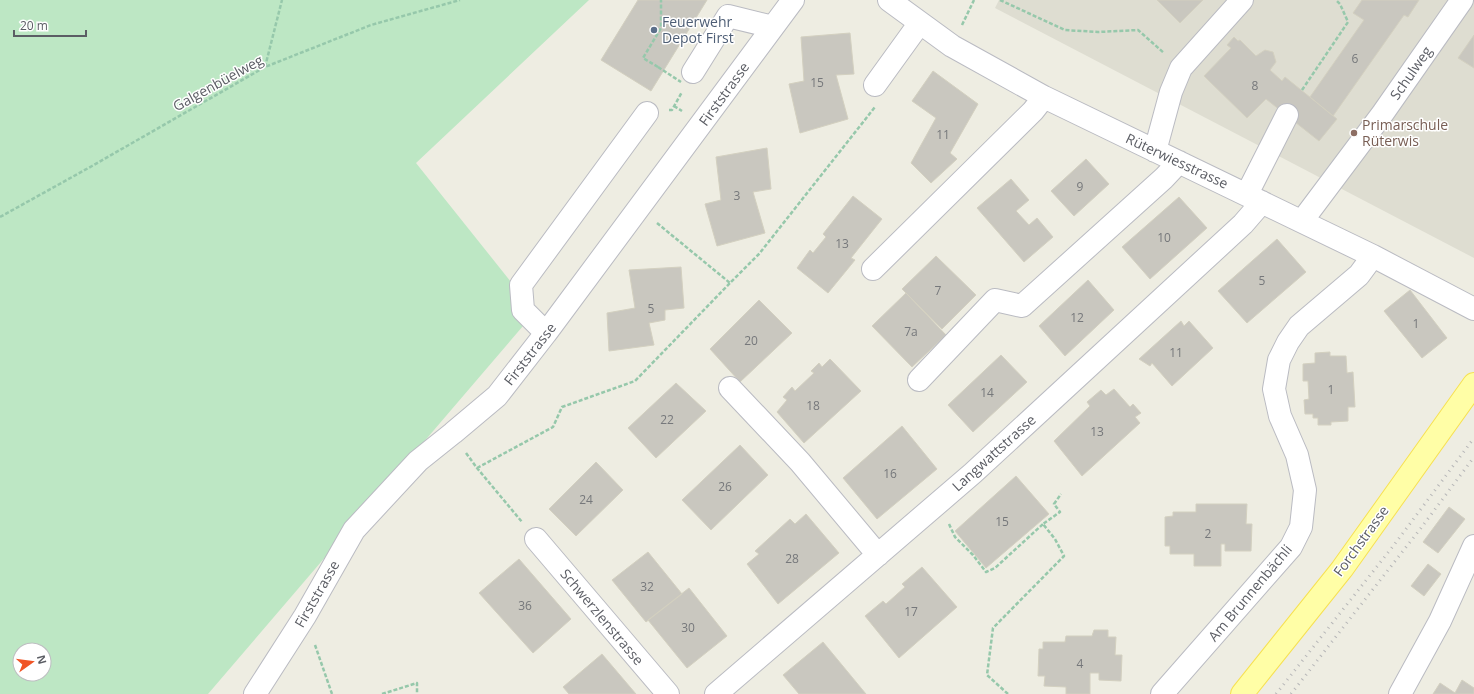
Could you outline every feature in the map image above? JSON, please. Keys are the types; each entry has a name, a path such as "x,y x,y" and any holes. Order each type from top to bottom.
{"main road":[{"name":"Forchstrasse","path":"1242,694 1342,569 1474,384"}],"street":[{"name":"Firststrasse","path":"255,694 305,616 354,530 418,460 453,434 496,396 546,333 793,0"},
{"name":"Rüterwiesstrasse","path":"889,0 919,24 952,46 1044,97 1373,256 1474,309"},
{"path":"1156,151 1171,92 1181,68 1242,0"},
{"name":"Schulweg","path":"1302,221 1382,114 1461,2"},
{"path":"687,77 728,16 773,27"},
{"path":"875,85 919,24"},
{"path":"872,269 1033,111 1044,97"},
{"path":"546,333 524,310 521,285 647,113"},
{"name":"Langwattstrasse","path":"716,694 973,473 1243,224 1287,115"},
{"path":"919,380 995,300 1022,306 1164,178 1178,162"},
{"name":"Am Brunnenbächli","path":"1162,694 1291,547 1300,527 1305,490 1297,455 1280,416 1274,389 1279,360 1288,342 1299,326 1359,275 1373,256"},
{"path":"730,388 800,462 878,555"},
{"name":"Schwerzlenstrasse","path":"536,539 668,694"},
{"path":"1400,694 1440,621 1474,546"}],"path":[{"path":"265,67 282,0"},
{"name":"Galgenbüelweg","path":"0,217 265,67 371,25 460,0"},
{"path":"647,113 672,110 682,94 687,77 658,67 644,58 660,28 662,0"},
{"path":"1000,0 1065,30 1098,32 1138,30 1181,68"},
{"path":"1302,90 1348,22 1340,4 1336,0"},
{"path":"477,468 553,427 562,406 635,381 759,254 881,99 875,85"},
{"path":"639,208 730,283"},
{"path":"453,434 477,468 536,539"},
{"path":"935,505 947,518 955,537 973,554 986,572 995,568 1043,524 1060,512 1054,504 1061,494"},
{"path":"1008,694 987,675 993,628 1064,556 1055,539 1043,524"},
{"path":"305,616 332,694"},
{"path":"382,694 417,683 417,694"}],"shaded area":[{"name":"Primarschule Rüterwis","path":"999,0 1474,0 1474,258 995,8"}],"green space":[{"path":"0,0 589,0 416,163 535,312 208,694 0,694"}],"building":[{"name":"Feuerwehr Depot First","path":"638,0 707,0 651,91 601,60"},
{"path":"1157,0 1203,0 1180,23"},
{"path":"1362,0 1419,0 1408,17 1404,15 1333,116 1310,97 1364,20 1353,13"},
{"path":"850,33 854,74 836,75 848,119 800,133 789,84 804,81 801,37"},
{"path":"1474,35 1474,68 1458,58"},
{"path":"1234,37 1238,41 1240,40 1256,56 1265,50 1273,52 1276,62 1270,70 1282,81 1285,77 1337,119 1319,141 1266,99 1247,118 1204,76 1231,48 1227,45"},
{"path":"933,71 978,104 950,153 957,159 931,183 911,163 936,118 912,101"},
{"path":"767,148 771,189 753,192 765,233 717,246 705,204 721,200 716,157"},
{"path":"1086,159 1109,184 1074,216 1051,191"},
{"path":"1011,179 1029,200 1016,211 1029,225 1037,218 1053,237 1024,262 977,208"},
{"path":"853,196 882,219 851,258 855,260 828,293 797,268 810,250 813,253 826,237 823,234"},
{"path":"1179,197 1207,228 1150,279 1122,247"},
{"path":"1277,239 1306,272 1247,323 1218,291"},
{"path":"936,256 976,295 942,329 902,289"},
{"path":"681,267 684,308 665,310 665,320 649,323 654,345 609,351 607,313 635,308 629,270"},
{"path":"1088,280 1114,310 1065,356 1039,326"},
{"path":"1410,290 1447,338 1422,358 1384,311"},
{"path":"906,293 946,335 912,367 872,326"},
{"path":"759,300 792,333 740,382 710,349"},
{"path":"1181,321 1184,326 1189,321 1213,348 1172,386 1152,363 1150,366 1139,359"},
{"path":"1330,352 1330,356 1346,356 1347,373 1353,372 1355,407 1348,407 1348,421 1331,422 1331,425 1318,425 1318,418 1313,418 1313,414 1305,414 1304,400 1309,399 1308,381 1303,381 1303,364 1315,363 1315,353"},
{"path":"1001,355 1027,382 973,432 948,405"},
{"path":"830,359 861,391 804,443 777,412 787,400 783,397 792,387 795,391 814,373 811,371 819,363 822,367"},
{"path":"676,383 706,411 656,458 628,428"},
{"path":"1114,389 1130,407 1133,404 1141,413 1135,417 1140,423 1082,476 1054,441 1090,406 1087,402 1101,390 1106,395"},
{"path":"902,426 937,469 877,519 843,478"},
{"path":"740,445 768,475 711,530 682,500"},
{"path":"596,462 623,490 576,536 549,509"},
{"path":"1016,476 1049,514 986,568 955,531"},
{"path":"1196,504 1247,504 1246,524 1252,524 1251,551 1225,551 1225,544 1221,544 1221,566 1194,566 1194,554 1170,554 1170,546 1165,546 1165,517 1173,516 1173,512 1196,512"},
{"path":"1449,507 1465,519 1438,553 1423,542"},
{"path":"806,514 839,553 778,604 747,564 759,554 755,551 790,519 795,524"},
{"path":"648,552 682,594 646,622 612,580"},
{"path":"519,559 571,619 533,653 479,593"},
{"path":"1428,564 1441,574 1424,596 1411,586"},
{"path":"922,567 957,607 899,658 865,616 883,601 886,604 905,587 902,584"},
{"path":"689,588 727,636 687,668 648,620"},
{"path":"1094,630 1108,630 1108,637 1116,637 1115,655 1122,655 1121,681 1099,680 1099,673 1090,673 1090,694 1066,694 1066,687 1044,686 1045,676 1038,676 1039,649 1043,649 1043,642 1065,642 1066,636 1092,636"},
{"path":"823,642 866,694 799,694 783,675"},
{"path":"602,654 636,694 569,694 563,687"},
{"path":"1462,680 1474,688 1474,694 1433,694 1440,683 1455,693"}],"railway":[{"path":"1276,694 1394,545 1474,438"},
{"path":"1291,694 1421,528 1474,457"}],"place":[{"name":"Feuerwehr Depot First","path":"654,30"},
{"name":"Primarschule Rüterwis","path":"1354,133"}]}
